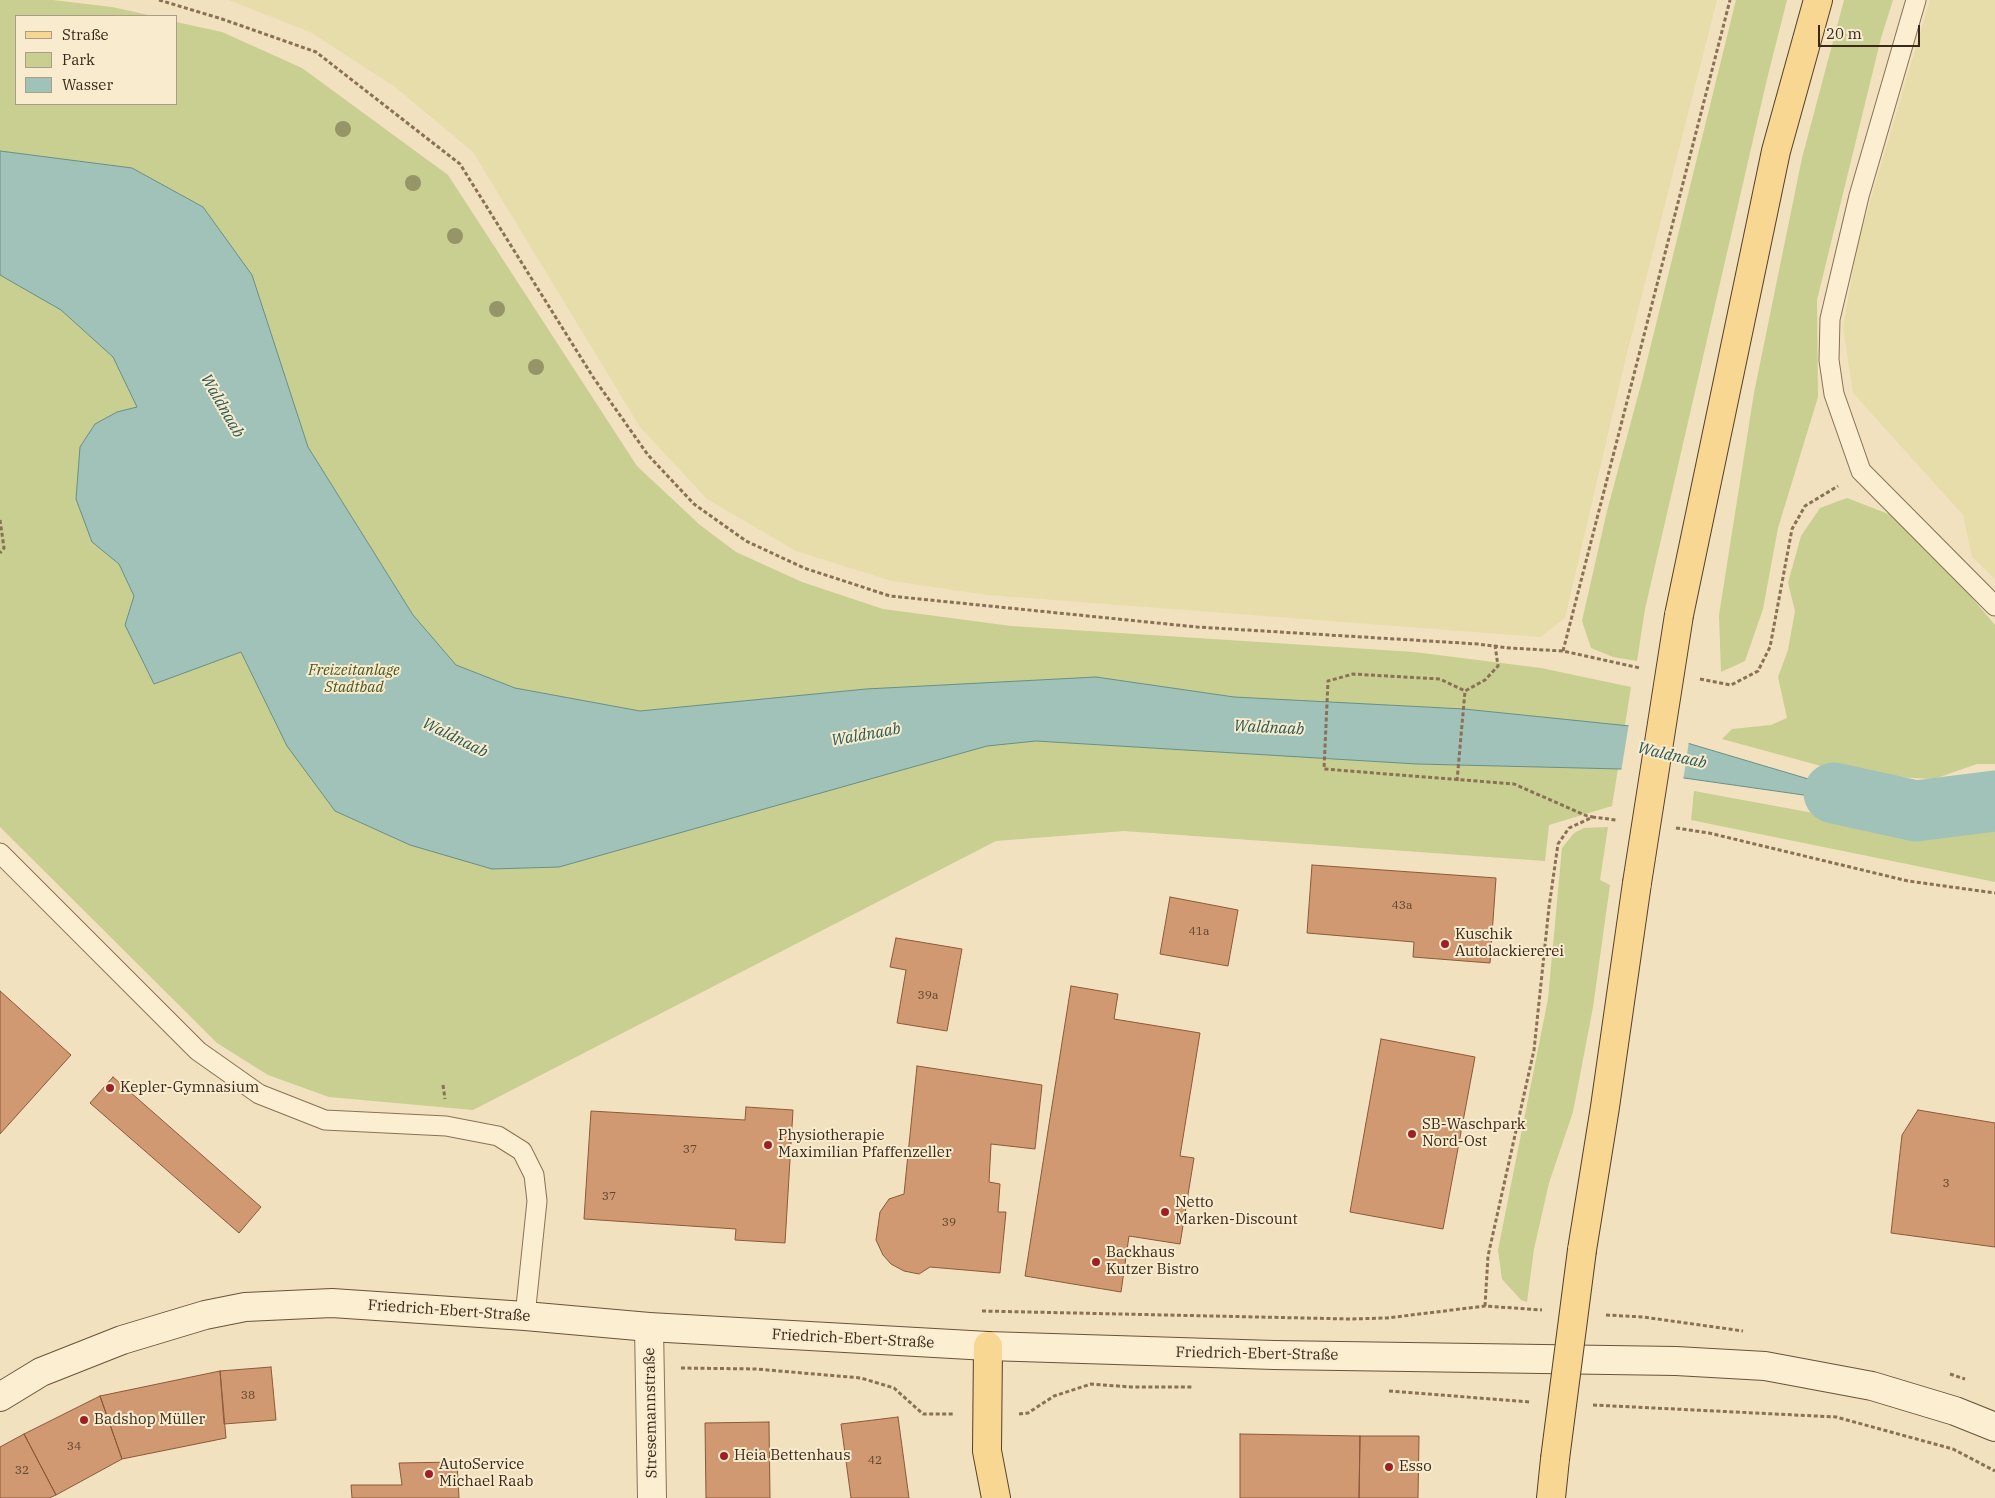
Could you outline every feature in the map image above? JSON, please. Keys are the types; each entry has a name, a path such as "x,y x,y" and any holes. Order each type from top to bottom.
{"main road":[{"path":"1551,1498 1582,1250 1679,615 1776,151 1818,0"},
{"path":"988,1346 987,1451 996,1498"}],"street":[{"name":"Friedrich-Ebert-Straße","path":"0,1397 41,1372 122,1340 205,1315 245,1307 332,1303 525,1316 650,1327 988,1346 1274,1356 1676,1361 1764,1366 1872,1386 1955,1411 1995,1427"},
{"name":"Stresemannstraße","path":"650,1327 652,1498"},
{"name":"Friedrich-Ebert-Straße","path":"0,1378 41,1372"}],"lane":[{"path":"1916,0 1859,196 1830,319 1829,360 1834,394 1862,471 1995,606"},
{"path":"0,853 198,1051 259,1094 325,1120 446,1126 498,1136 522,1151 534,1175 538,1202 525,1316"}],"path":[{"path":"159,0 222,19 316,52 460,164 593,377 648,455 694,504 746,541 804,568 890,596 1197,627 1495,645 1509,648 1563,651 1646,670"},
{"path":"1563,651 1730,0"},
{"path":"1693,678 1731,685 1758,671 1770,647 1792,529 1804,506 1862,471"},
{"path":"0,520 4,548 0,553"},
{"path":"1465,691 1485,680 1498,666 1495,645"},
{"path":"1465,691 1440,679 1353,674 1328,681 1324,769 1514,784 1587,816 1594,817"},
{"path":"1457,781 1465,691"},
{"path":"443,1084 446,1106"},
{"path":"974,1311 1350,1319 1387,1318 1485,1306 1551,1311"},
{"path":"1597,1314 1643,1317 1747,1331"},
{"path":"650,1367 756,1369 861,1378 894,1388 922,1414 987,1415 1028,1413 1054,1396 1091,1384 1131,1387 1199,1387"},
{"path":"1942,1372 1969,1380"},
{"path":"1382,1390 1538,1402"},
{"path":"1584,1405 1836,1417 1952,1449 1995,1471"}],"shaded area":[{"path":"229,0 1717,0 1625,361 1565,618 1540,637 988,595 892,581 796,551 707,499 640,427 473,152 395,87 312,33"},
{"path":"1930,0 1995,0 1995,579 1972,557 1963,515 1853,393 1843,328 1858,242"}],"green space":[{"name":"Freizeitanlage Stadtbad","path":"0,0 53,0 112,7 148,15 15,15 15,105 178,105 178,22 222,32 302,68 448,175 637,466 700,525 736,552 802,582 883,609 1011,626 1414,652 1541,668 1631,687 1612,806 1549,825 1545,861 1124,831 996,841 473,1110 329,1097 268,1075 217,1043 0,827"},
{"path":"1736,0 1787,0 1767,79 1645,609 1637,661 1613,657 1591,648 1582,621 1607,511 1643,377"},
{"path":"1844,0 1893,0 1881,38 1817,300 1818,397 1778,528 1763,609 1745,661 1721,672 1719,615 1754,393 1802,158"},
{"path":"1847,498 1891,515 1950,572 1995,625 1995,764 1977,764 1934,779 1854,775 1722,739 1732,729 1771,725 1787,718 1778,677 1788,650 1795,611 1788,583 1801,536 1820,508"},
{"path":"1694,791 1938,836 1995,821 1995,882 1691,820"},
{"path":"1608,827 1600,880 1610,885 1593,1007 1573,1112 1549,1183 1534,1249 1527,1302 1521,1300 1502,1279 1498,1250 1548,999 1562,848 1574,833 1584,828"}],"water":[{"path":"0,151 132,168 203,207 252,275 308,447 413,615 456,665 515,688 640,711 866,689 1096,677 1234,697 1464,709 1630,726 1916,811 1621,769 1417,764 1036,741 987,746 559,867 492,869 410,845 335,811 287,746 241,652 154,684 125,625 134,596 119,564 92,542 76,499 80,447 95,424 117,412 137,407 113,357 61,310 0,275"}],"pier":[{"path":"1629,723 1689,741 1683,781 1621,772"}],"building":[{"path":"1312,865 1496,878 1490,963 1413,957 1414,942 1307,933"},
{"path":"1170,897 1238,910 1228,966 1160,954"},
{"path":"896,938 962,949 947,1031 897,1023 906,970 890,967"},
{"path":"1071,986 1118,994 1114,1019 1200,1033 1180,1156 1194,1158 1180,1244 1129,1236 1121,1292 1025,1276"},
{"path":"0,991 71,1055 0,1134"},
{"name":"SB-Waschpark Nord-Ost","path":"1381,1039 1475,1057 1443,1229 1350,1212"},
{"path":"917,1066 1042,1085 1035,1149 991,1144 989,1182 1000,1184 998,1212 1006,1212 1000,1273 930,1267 919,1274 904,1271 891,1264 883,1255 876,1240 880,1212 889,1199 904,1194"},
{"path":"113,1077 261,1207 239,1233 90,1103"},
{"path":"746,1107 793,1110 785,1243 735,1240 736,1229 584,1219 591,1111 745,1120"},
{"path":"1918,1110 1995,1123 1995,1247 1891,1233 1902,1135"},
{"path":"271,1367 276,1420 224,1424 220,1371"},
{"path":"220,1371 226,1438 122,1459 100,1396"},
{"path":"100,1396 122,1459 56,1495 24,1434"},
{"path":"898,1417 909,1498 851,1498 841,1424"},
{"path":"769,1422 770,1498 706,1498 705,1423"},
{"path":"24,1434 56,1495 49,1498 0,1498 0,1447"},
{"path":"1240,1434 1360,1436 1359,1498 1240,1498"},
{"name":"Esso","path":"1360,1436 1419,1436 1418,1498 1359,1498"},
{"name":"AutoService Michael Raab","path":"457,1462 459,1498 352,1498 351,1485 402,1485 399,1463"}],"waterway":[{"name":"Waldnaab","path":"1834,793 1916,811 1995,801"}],"place":[{"name":"Kuschik Autolackiererei","path":"1445,944"},
{"name":"Kepler-Gymnasium","path":"110,1088"},
{"name":"SB-Waschpark Nord-Ost","path":"1412,1134"},
{"name":"Physiotherapie Maximilian Pfaffenzeller","path":"768,1145"},
{"name":"Netto Marken-Discount","path":"1165,1212"},
{"name":"Backhaus Kutzer Bistro","path":"1096,1262"},
{"name":"Badshop Müller","path":"84,1420"},
{"name":"Heia Bettenhaus","path":"724,1456"},
{"name":"Esso","path":"1389,1467"},
{"name":"AutoService Michael Raab","path":"429,1474"}]}
